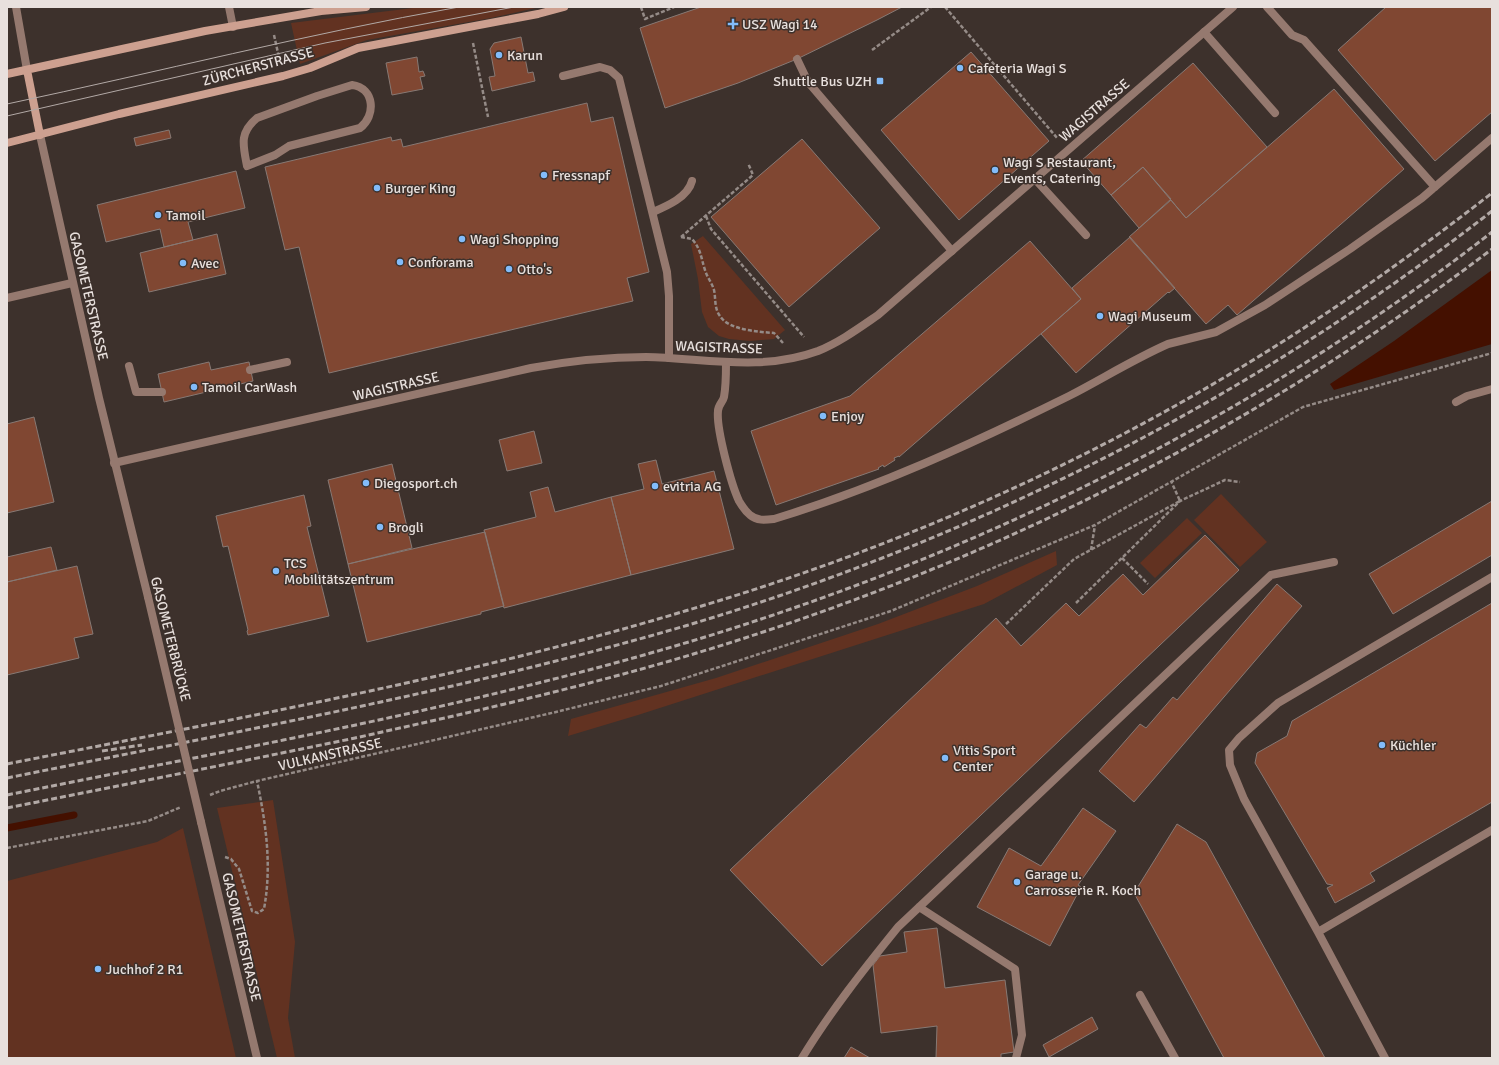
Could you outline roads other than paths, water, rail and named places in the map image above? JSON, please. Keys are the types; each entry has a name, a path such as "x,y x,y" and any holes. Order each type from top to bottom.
{"main road":[{"path":"7,74 205,31 321,11 366,7"},
{"name":"ZÜRCHERSTRASSE","path":"7,143 119,114 283,76 310,68 358,48 538,14 564,7"},
{"path":"27,70 40,135"}],"street":[{"path":"16,7 27,70"},
{"path":"229,7 233,27"},
{"name":"WAGISTRASSE","path":"114,463 548,365 586,360 619,358 669,358 726,363 751,363 777,361 799,357 819,350 837,342 878,315 1233,7"},
{"path":"1267,7 1292,35 1304,40 1435,188"},
{"path":"1204,32 1275,113"},
{"path":"797,59 808,82 952,251"},
{"path":"563,76 600,67 610,70 619,78 667,272 669,296 669,358"},
{"path":"352,85 358,86 364,89 371,103 370,117 366,124 360,128 345,133 289,146 274,155 247,166 243,144 244,137 251,123 257,118 335,90 352,85"},
{"name":"GASOMETERSTRASSE","path":"40,135 72,283 114,463"},
{"path":"726,363 724,399 718,407 718,412 719,428 733,486 739,501 750,515 758,519 774,519 875,483 983,437 1071,395 1168,344 1183,339 1208,334 1225,327 1295,286 1356,244 1435,188 1492,138"},
{"path":"1035,179 1086,235"},
{"path":"653,212 674,201 689,189 692,181"},
{"path":"7,298 72,283"},
{"path":"250,370 287,362"},
{"path":"129,366 136,392 162,392"},
{"path":"1456,402 1467,396 1492,389"},
{"name":"GASOMETERBRÜCKE","path":"114,463 148,597 201,822"},
{"path":"802,1058 818,1032 868,963 898,927 1271,575 1334,562"},
{"path":"1385,1058 1318,932 1244,799 1230,765 1229,750 1239,738 1278,703 1492,578"},
{"name":"GASOMETERSTRASSE","path":"201,822 257,1058"},
{"path":"1318,932 1492,830"},
{"path":"919,907 1015,969 1022,1035 1016,1058"},
{"path":"1140,995 1176,1058"}],"waterway":[{"path":"7,828 74,815"}],"tram line":[{"path":"7,104 289,41 459,7"},
{"path":"7,116 325,43 514,7"}],"railway":[{"path":"7,764 348,696 517,657 685,611 829,564 900,537 970,508 1040,476 1108,442 1240,368 1337,306 1400,262 1492,193"},
{"path":"7,778 348,709 517,671 685,626 794,591 901,551 1005,506 1108,456 1208,402 1306,342 1400,279 1492,211"},
{"path":"7,795 265,744 523,687 692,641 799,606 905,566 1009,522 1111,473 1210,420 1307,362 1401,299 1492,232"},
{"path":"7,808 355,738 559,691 710,649 858,598 955,560 1049,518 1142,471 1233,421 1322,368 1408,310 1492,249"},
{"path":"102,751 142,745"}],"place":[{"name":"USZ Wagi 14","path":"733,24"},
{"name":"Karun","path":"499,55"},
{"name":"Cafeteria Wagi S","path":"960,68"},
{"name":"Shuttle Bus UZH","path":"880,81"},
{"name":"Wagi S Restaurant, Events, Catering","path":"995,170"},
{"name":"Fressnapf","path":"544,175"},
{"name":"Burger King","path":"377,188"},
{"name":"Tamoil","path":"158,215"},
{"name":"Wagi Shopping","path":"462,239"},
{"name":"Conforama","path":"400,262"},
{"name":"Avec","path":"183,263"},
{"name":"Otto's","path":"509,269"},
{"name":"Wagi Museum","path":"1100,316"},
{"name":"Tamoil CarWash","path":"194,387"},
{"name":"Enjoy","path":"823,416"},
{"name":"Diegosport.ch","path":"366,483"},
{"name":"evitria AG","path":"655,486"},
{"name":"Brogli","path":"380,527"},
{"name":"TCS Mobilitätszentrum","path":"276,571"},
{"name":"Küchler","path":"1382,745"},
{"name":"Vitis Sport Center","path":"945,758"},
{"name":"Garage u. Carrosserie R. Koch","path":"1017,882"},
{"name":"Juchhof 2 R1","path":"98,969"}]}
